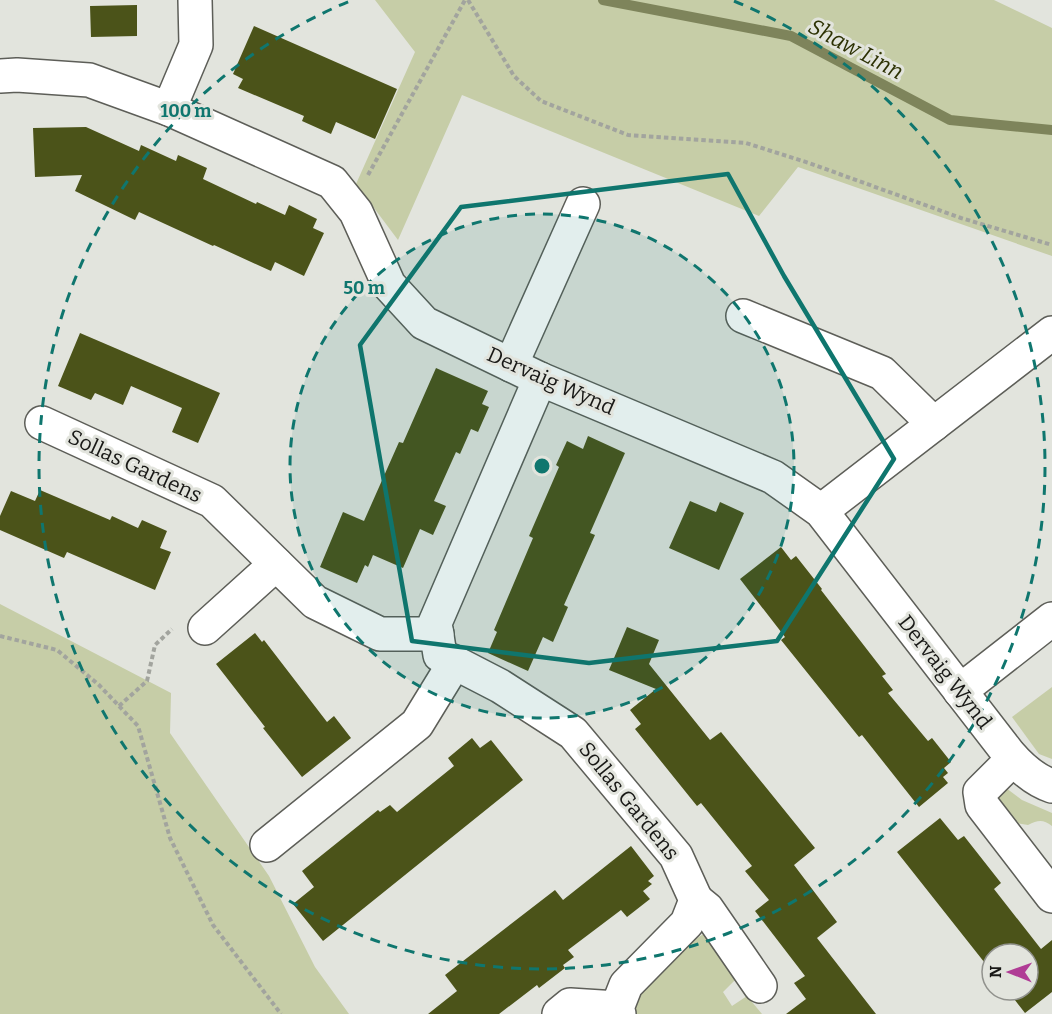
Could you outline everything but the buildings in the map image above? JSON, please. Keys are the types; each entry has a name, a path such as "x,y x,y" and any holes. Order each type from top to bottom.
{"street":[{"path":"169,109 196,45 195,0"},
{"name":"Dervaig Wynd","path":"0,76 89,80 169,109 332,182 356,212 389,285 424,323 540,379 773,477 820,512 1013,759 1022,769 1041,782 1052,786"},
{"path":"511,365 583,204"},
{"path":"743,316 882,373 934,424"},
{"path":"820,512 1052,333"},
{"path":"437,634 435,623 540,379"},
{"name":"Sollas Gardens","path":"42,423 212,501 315,602 380,634 437,634 440,655 500,686 573,733 676,855 696,900 707,909 760,986"},
{"path":"206,628 276,564"},
{"path":"960,691 1052,619"},
{"path":"267,845 417,724 455,662"},
{"path":"1013,759 980,792 982,805 1052,896"},
{"path":"559,1014 570,1005 618,1011 626,986 687,923 696,900"}],"path":[{"path":"351,207 466,0 514,76 541,101 628,135 746,143 809,163 961,219 1052,245"},
{"path":"119,705 147,681 155,645 174,627 206,628"},
{"path":"0,636 57,650 99,685 138,726 170,838 213,925 281,1014"}],"highlighted area":[{"path":"728,174 784,276 894,459 777,641 589,663 412,641 360,345 461,207"}],"green space":[{"path":"375,0 994,0 1052,28 1052,256 798,167 759,216 462,95 398,240 356,184 415,52"},
{"path":"0,604 171,693 170,733 269,876 315,967 349,1014 0,1014"},
{"path":"1052,687 1052,759 1039,754 1012,717"},
{"path":"1002,785 1022,800 1052,813 1052,826 1040,821 1028,825 1010,822 995,801"},
{"path":"708,931 735,971 735,980 723,992 732,1006 747,996 762,1014 634,1014 642,988 673,954"}],"waterway":[{"name":"Shaw Linn","path":"603,0 791,36 950,120 1052,130"}]}
